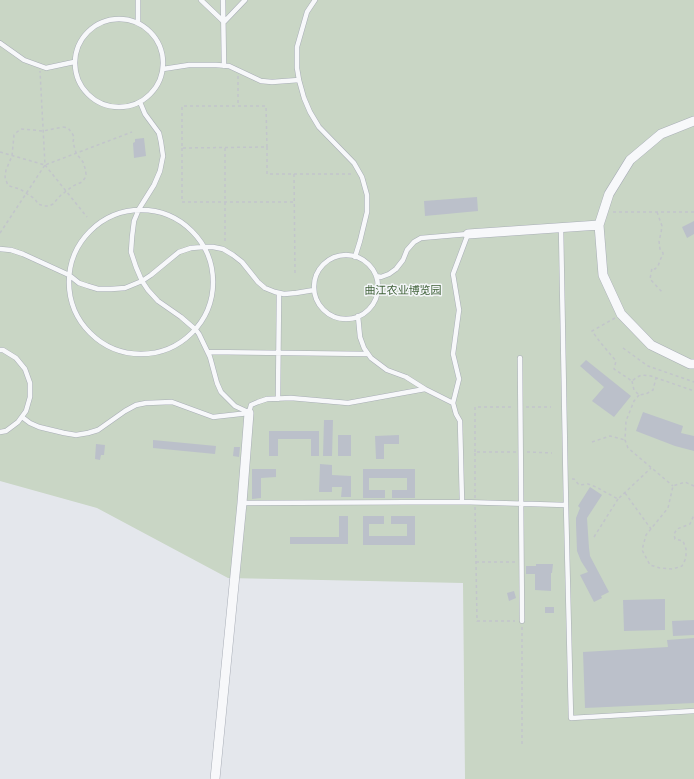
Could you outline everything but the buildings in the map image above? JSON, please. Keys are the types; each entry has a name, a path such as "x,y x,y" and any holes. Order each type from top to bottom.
{"street":[{"path":"694,121 661,134 630,160 609,194 599,224 603,276 621,314 651,345 690,364 694,364"},
{"path":"468,234 599,224"},
{"path":"215,779 242,503 249,413"}],"lane":[{"path":"138,0 138,23"},
{"path":"201,0 224,22"},
{"path":"223,0 224,66"},
{"path":"224,22 245,0"},
{"path":"314,0 307,12 297,47 297,68 304,98 310,112 320,127 354,163 362,177 367,195 367,212 355,256"},
{"path":"124,19 138,23 149,31 158,42 163,55 163,69 159,82 151,94 140,102 126,107 110,107 96,101 84,91 77,78 74,62 77,48 84,35 95,26 109,20 124,19"},
{"path":"0,43 24,60 46,68 74,62"},
{"path":"163,69 189,65 216,64 230,66 252,78 261,81 272,82 299,80"},
{"path":"140,102 145,114 159,133 162,142 163,156 160,171 154,185 139,209 134,221 131,252 136,267 142,281 158,302 181,317 199,334 210,357 221,392 235,406 249,413"},
{"path":"139,209 163,213 184,223 200,240 211,260 214,283 210,306 196,330 182,342 161,352 138,355 114,349 92,336 77,317 69,293 69,268 78,245 94,226 116,214 139,209"},
{"path":"561,227 571,718 694,711"},
{"path":"376,276 381,277 396,269 414,242 421,238 468,234 452,274 459,310 452,354 458,379 453,403 460,421 462,502"},
{"path":"0,249 23,254 69,275 79,283 98,289 111,289 125,288 142,281 179,252 191,248 213,247 225,250 242,262 258,282 265,288 279,293 296,293 314,290"},
{"path":"344,255 355,256 364,261 376,276 378,286 377,297 372,307 364,314 353,318 342,319 332,316 323,309 317,300 314,290 315,280 319,270 326,263 344,255"},
{"path":"278,399 279,293"},
{"path":"358,316 360,337 364,348 371,358 387,370 406,377 425,389 453,403"},
{"path":"0,350 3,350 16,358 25,369 30,382 30,397 26,411 18,422 6,431 0,432"},
{"path":"208,352 368,354"},
{"path":"520,358 522,621"},
{"path":"249,413 251,404 267,399 291,398 348,403 425,389"},
{"path":"22,417 30,423 39,426 64,434 76,435 98,430 125,411 136,405 146,403 172,402 213,417 249,413"},
{"path":"242,503 462,502 566,505"}],"path":[{"path":"40,66 45,164 87,217"},
{"path":"238,70 238,106"},
{"path":"295,202 182,202 182,106 266,106 267,174 361,174"},
{"path":"63,127 68,128 74,137 73,142 76,153 83,162 86,174 82,182 66,191 49,206 38,204 26,193 9,186 5,177 6,170 12,156 14,135 21,129 43,131 63,127"},
{"path":"0,152 45,164 132,132"},
{"path":"182,148 266,147"},
{"path":"225,148 225,250"},
{"path":"0,232 45,164"},
{"path":"294,174 295,273"},
{"path":"603,212 694,212"},
{"path":"657,212 662,226 659,241 663,256 658,266 655,269 652,268 650,279 662,292"},
{"path":"621,314 592,330 616,361 614,369 632,381 634,390 639,394 646,394 654,390 656,378"},
{"path":"623,348 648,366 694,382"},
{"path":"632,381 637,377 651,376 694,391"},
{"path":"639,394 634,401 626,421 625,440 628,448 673,486"},
{"path":"522,747 522,621 477,621 475,407 551,407"},
{"path":"592,442 610,436 625,440"},
{"path":"475,452 552,452"},
{"path":"594,537 618,499 651,468"},
{"path":"566,479 574,479 579,485 588,484 596,487 618,499"},
{"path":"673,486 685,482 694,486"},
{"path":"673,486 668,508 646,535 642,550 650,565 660,568 674,569 682,566 686,558 686,549 683,541 675,539 674,534 677,530 690,524 694,515"},
{"path":"625,493 651,529"},
{"path":"476,562 521,562"}],"green space":[{"name":"曲江农业博览园","path":"0,0 694,0 694,779 465,779 463,583 228,578 97,508 0,481"}]}
